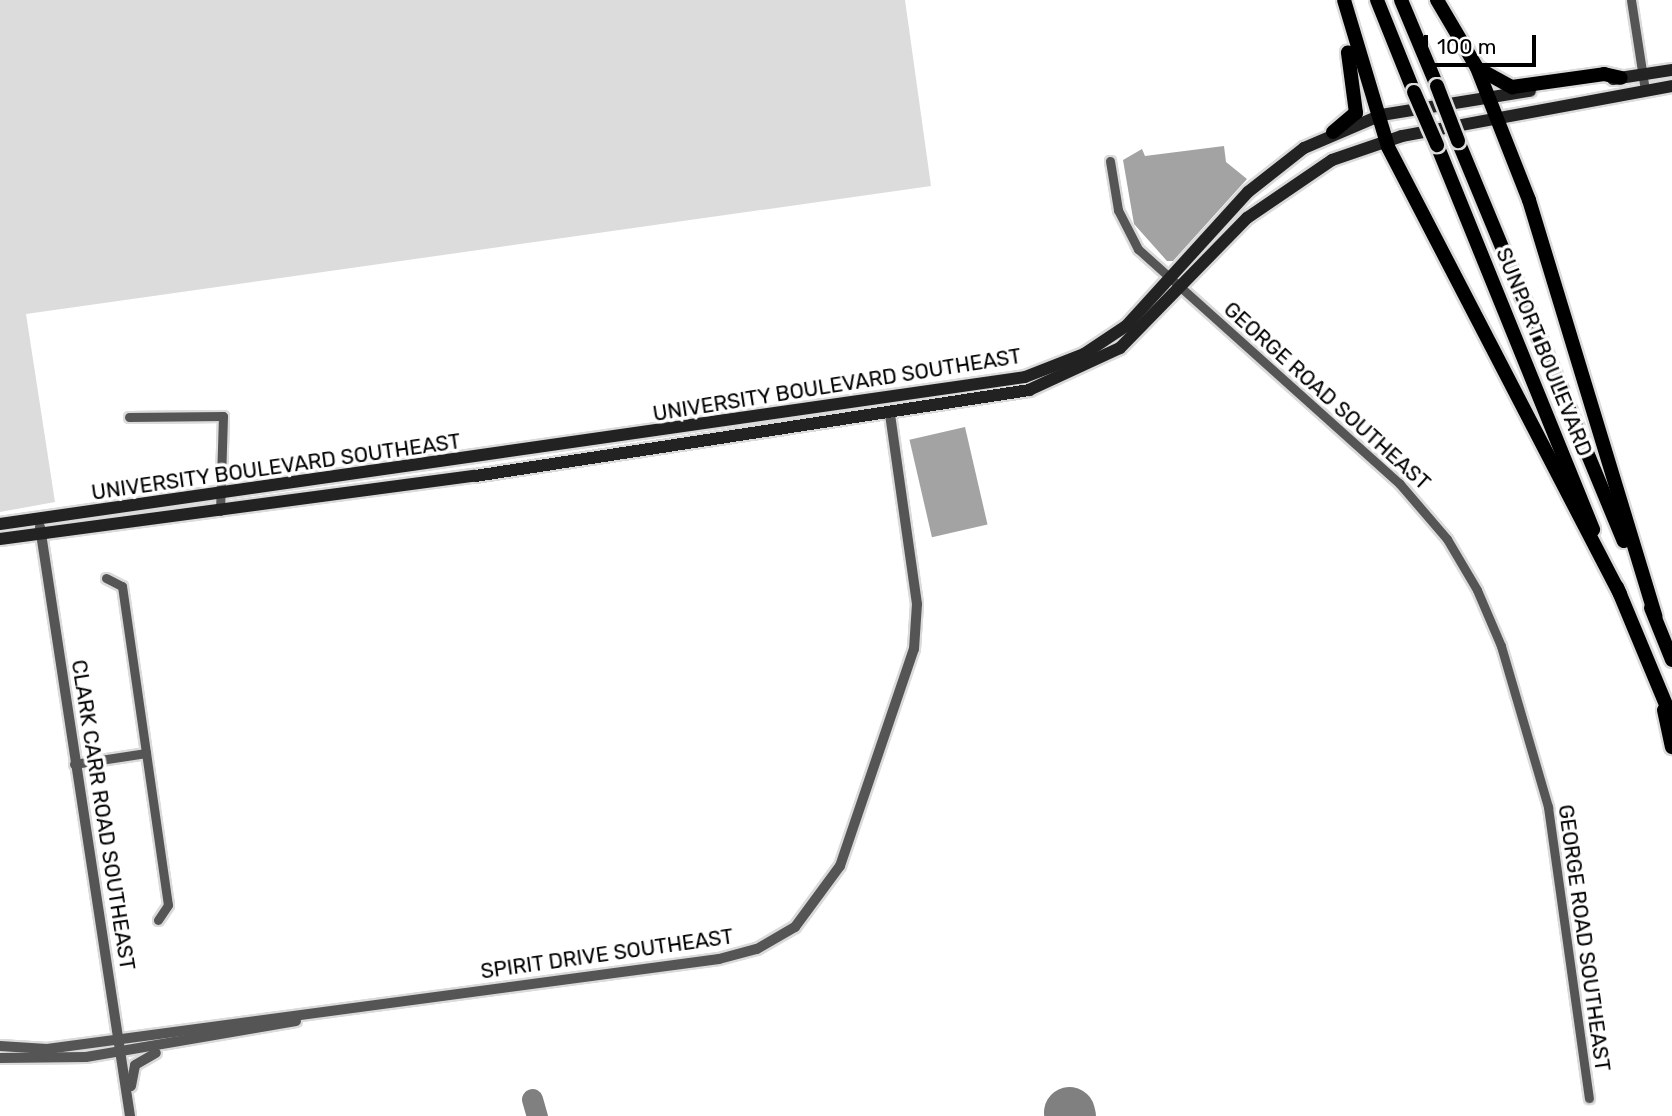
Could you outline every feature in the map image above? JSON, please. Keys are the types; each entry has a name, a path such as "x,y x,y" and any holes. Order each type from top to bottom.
{"main road":[{"path":"1334,132 1356,113 1336,0"},
{"path":"1344,0 1386,140 1620,594"},
{"name":"SUNPORT BOULEVARD","path":"1377,0 1672,719"},
{"name":"SUNPORT BOULEVARD","path":"1401,0 1672,660"},
{"path":"1437,0 1477,68 1500,120 1655,616"},
{"path":"1477,68 1513,87 1604,74 1621,78"},
{"name":"UNIVERSITY BOULEVARD SOUTHEAST","path":"0,524 888,399 1055,367 1112,336 1171,280 1261,180 1334,132 1377,116 1672,70"},
{"name":"UNIVERSITY BOULEVARD SOUTHEAST","path":"0,539 220,511 890,414 1060,380 1135,337 1272,197 1332,160 1386,140 1672,86"},
{"name":"SPIRIT DRIVE SOUTHEAST","path":"888,399 890,414"},
{"path":"1660,691 1672,747"}],"street":[{"path":"1631,0 1645,90"},
{"name":"GEORGE ROAD SOUTHEAST","path":"1110,161 1126,230 1171,280 1399,483 1447,539 1477,590 1501,646 1548,807 1589,1098"},
{"name":"SPIRIT DRIVE SOUTHEAST","path":"322,1014 733,957 772,942 816,906 840,866 917,633 890,414"},
{"path":"129,417 223,416 218,494 220,511"},
{"name":"CLARK CARR ROAD SOUTHEAST","path":"38,519 130,1116"},
{"path":"106,578 122,586 168,905 158,920"},
{"path":"74,764 146,753"},
{"path":"0,1046 47,1049 322,1014"},
{"path":"136,1116 130,1077 138,1060 322,1014"},
{"path":"0,1058 120,1052 216,1039"}],"shaded area":[{"path":"0,0 905,0 931,186 26,314 55,502 0,512"},
{"path":"1224,146 1226,162 1247,179 1173,261 1167,261 1134,224 1123,160 1142,149 1145,156"},
{"path":"965,427 987,524 932,537 909,440"}],"taxiway":[{"path":"532,1099 537,1116"}],"runway":[{"path":"1069,1112 1070,1116"}]}
